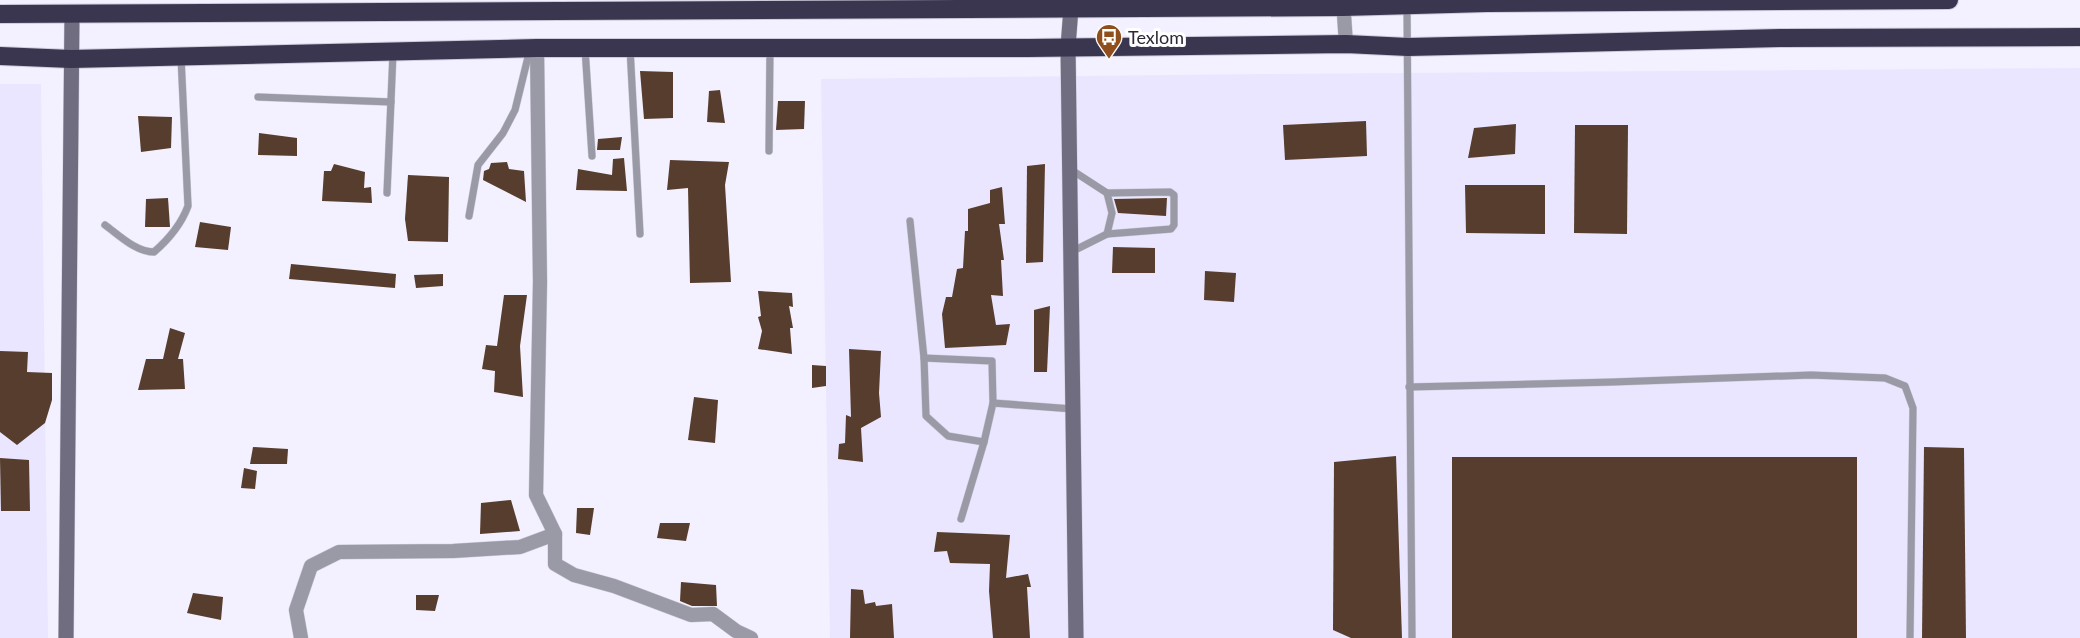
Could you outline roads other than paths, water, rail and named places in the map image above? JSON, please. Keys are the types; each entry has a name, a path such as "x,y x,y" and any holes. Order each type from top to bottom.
{"highway":[{"path":"0,14 46,10 72,14 182,6 884,5 1071,8 1343,3 1407,5 1487,2 1949,0"},
{"path":"0,56 71,59 585,48 1346,44 1408,47 1780,38 2080,37"}],"street":[{"path":"1343,3 1346,44"},
{"path":"1071,8 1068,47 1076,638"},
{"path":"66,638 72,14"},
{"path":"533,49 540,282 536,495 555,534 555,564 574,575 614,586 691,615 713,614 736,631 751,638"},
{"path":"301,638 296,610 312,566 339,552 453,551 520,547 555,534"}],"lane":[{"path":"1407,5 1412,638"},
{"path":"585,48 592,156"},
{"path":"630,48 640,234"},
{"path":"769,151 770,48"},
{"path":"469,216 478,165 503,133 515,110 533,49"},
{"path":"387,193 393,53"},
{"path":"105,225 135,247 146,252 154,252 167,241 184,218 188,206 181,57"},
{"path":"258,97 391,102"},
{"path":"1070,169 1107,193 1112,213 1107,234"},
{"path":"1071,252 1107,234 1171,230 1174,225 1174,195 1170,192 1113,191 1107,193"},
{"path":"910,221 924,358 926,416 948,436 984,442"},
{"path":"924,358 992,361 993,403 984,442 960,519"},
{"path":"1409,387 1811,375 1885,378 1905,386 1913,408 1910,638"},
{"path":"993,403 1073,409"}],"place":[{"name":"Texlom","path":"1109,60"}]}
